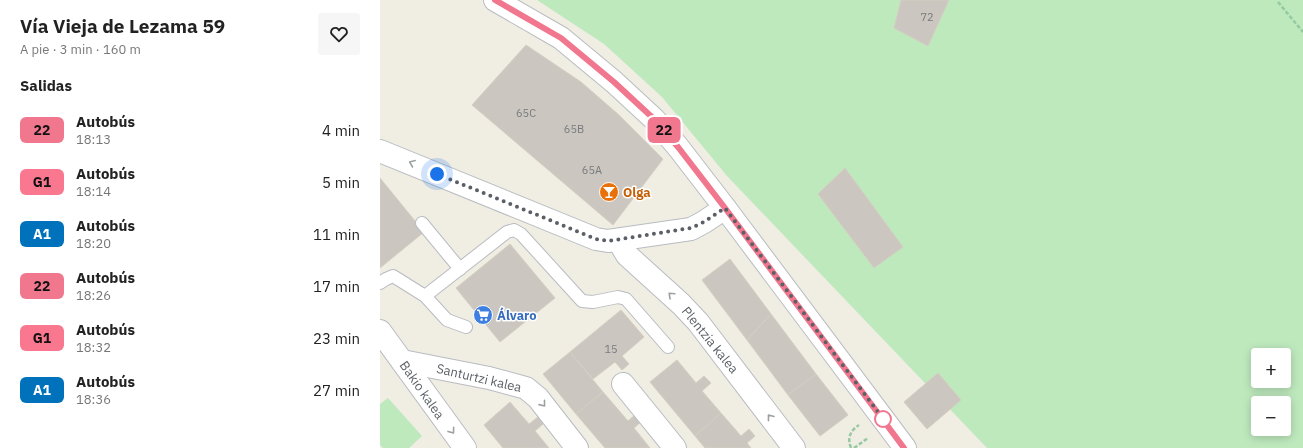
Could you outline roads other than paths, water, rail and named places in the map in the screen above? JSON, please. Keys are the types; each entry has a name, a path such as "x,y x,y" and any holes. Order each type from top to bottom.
{"street":[{"path":"495,0 561,38 614,82 654,119 678,147 725,208 904,448"},
{"path":"380,151 596,239 608,241 691,228 704,222 725,208"},
{"name":"Plentzia kalea","path":"618,240 627,254 681,304 698,322 794,448"},
{"name":"Bakio kalea","path":"380,331 465,448"},
{"name":"Santurtzi kalea","path":"402,361 489,378 526,388 538,398 578,448"},
{"path":"623,384 675,448"}],"lane":[{"path":"422,224 460,269"},
{"path":"425,296 507,232 514,230 521,234 582,301 593,302 618,297 626,299 668,347"},
{"path":"380,284 393,276 425,296 447,320 466,327"}],"place":[{"name":"Olga","path":"609,192"},
{"name":"Álvaro","path":"483,315"}]}
